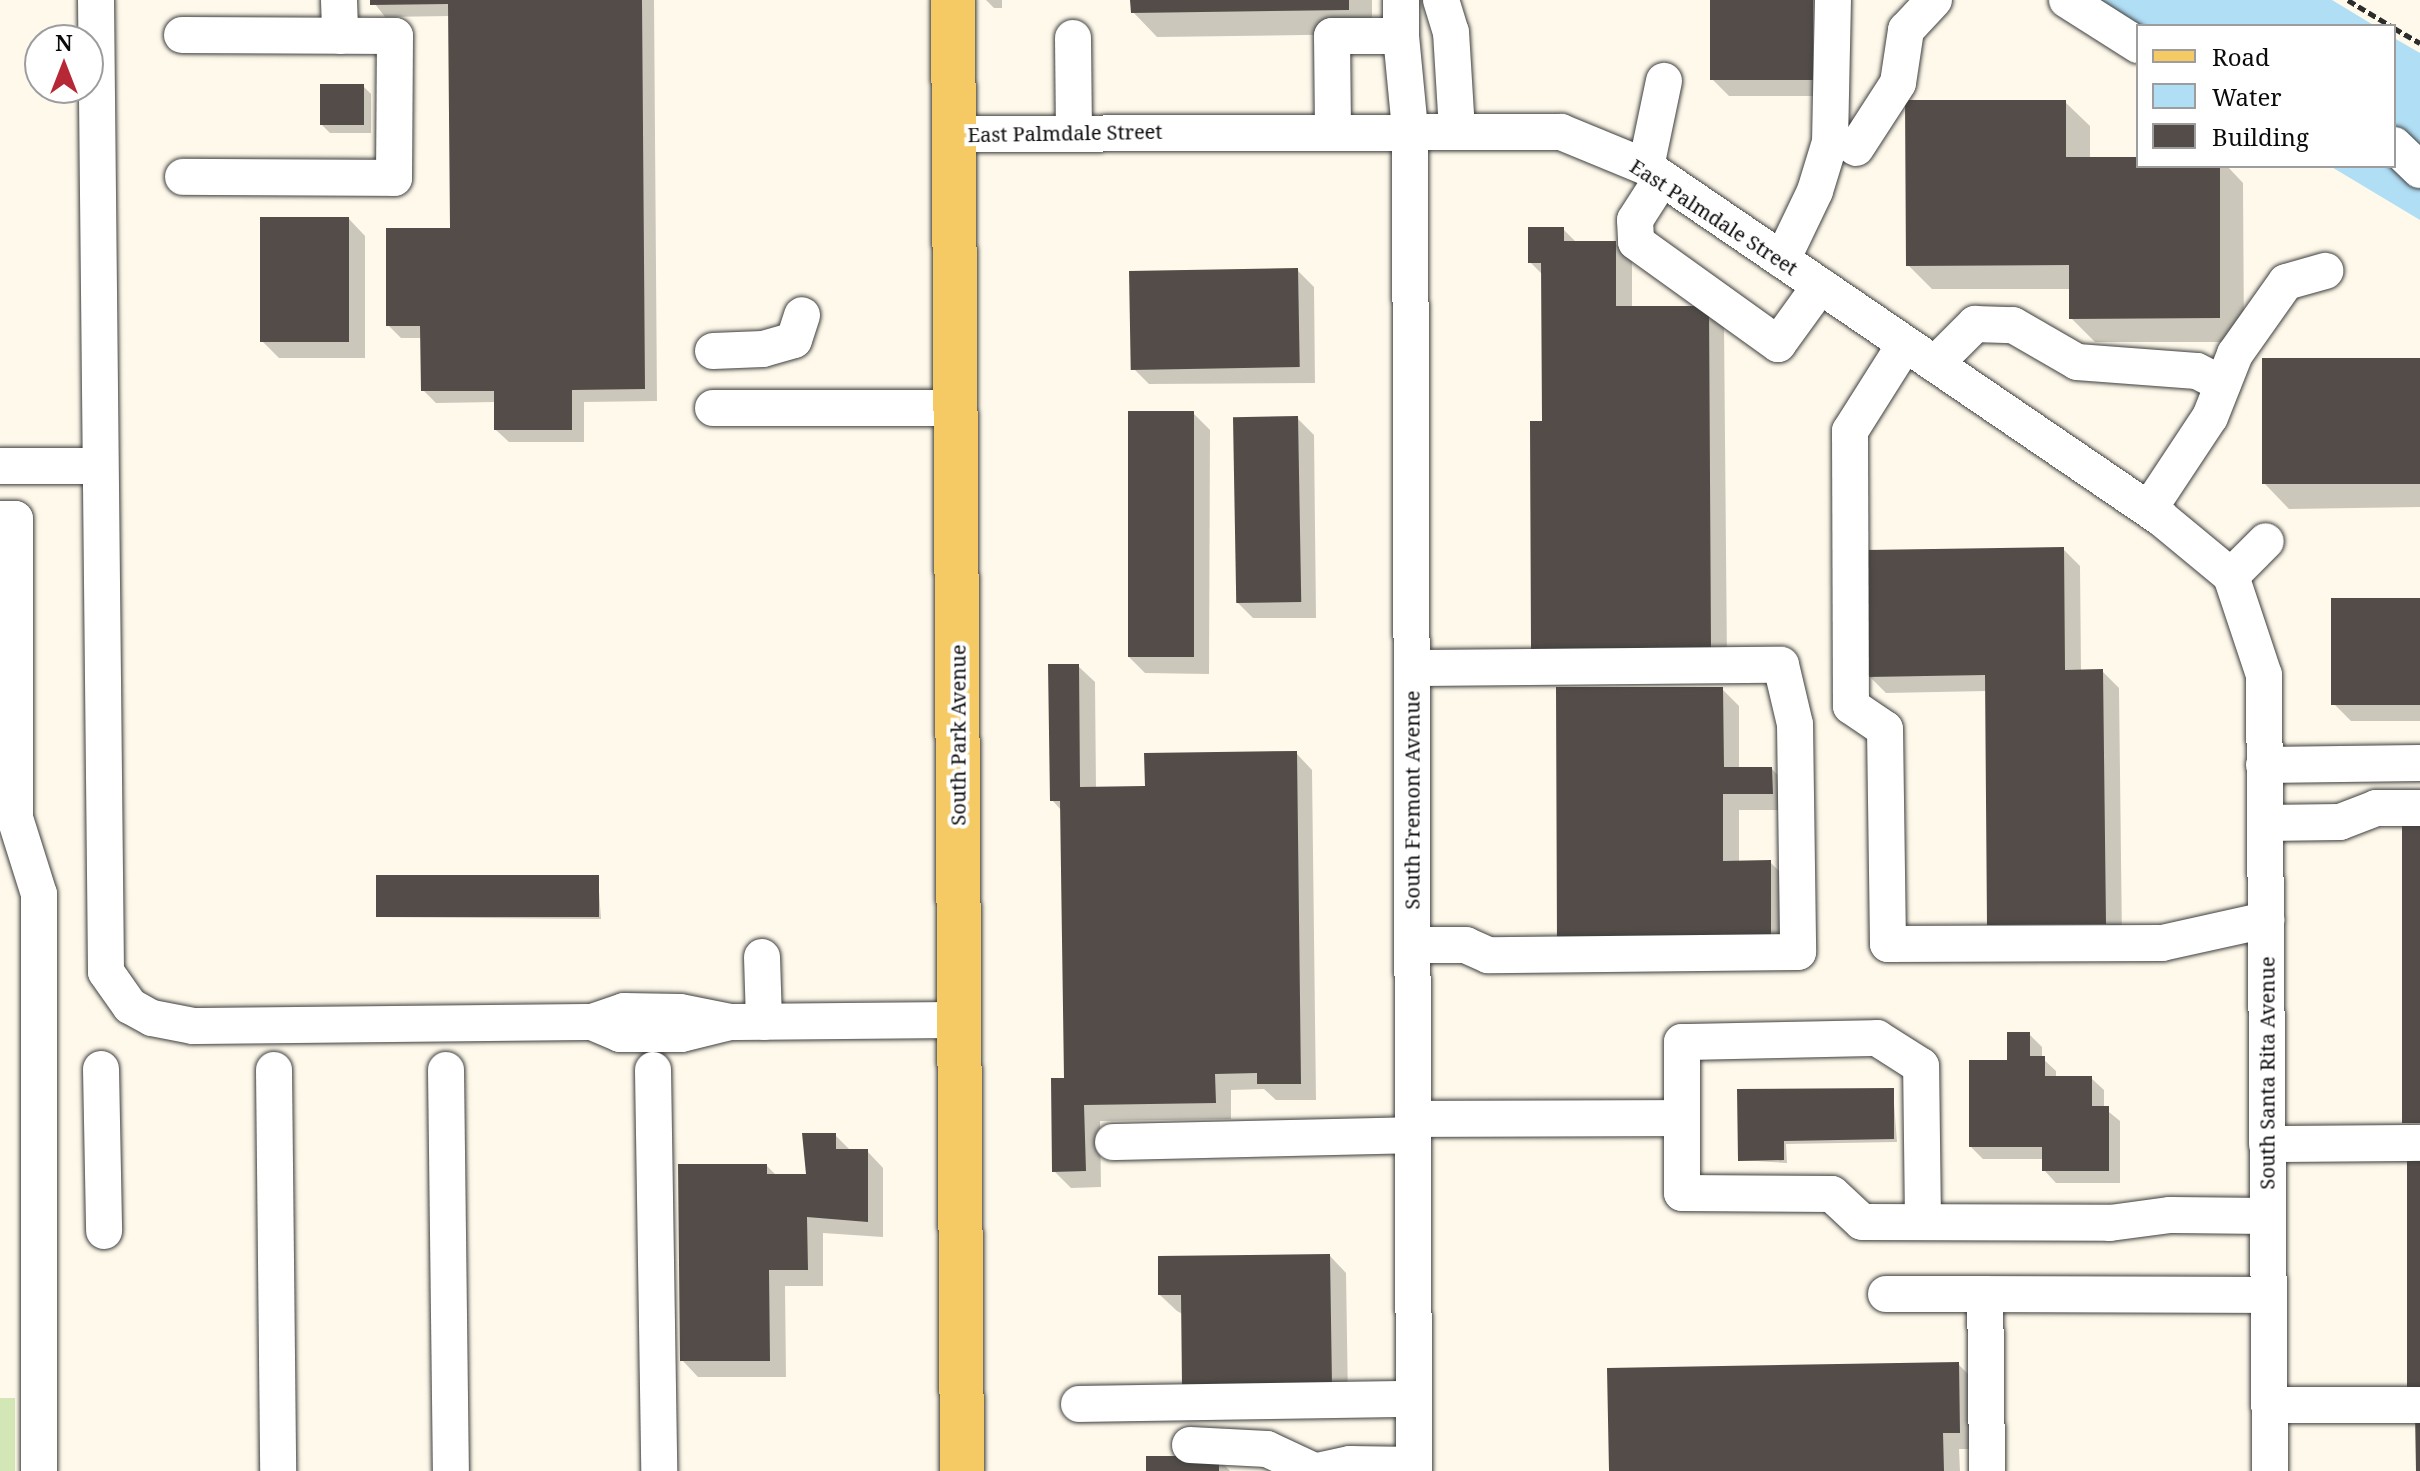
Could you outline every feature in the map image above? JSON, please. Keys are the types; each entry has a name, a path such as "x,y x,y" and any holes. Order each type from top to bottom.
{"main road":[{"name":"South Park Avenue","path":"953,0 962,1471"}],"street":[{"path":"96,0 103,953 115,990 152,1018 193,1026 592,1022 641,1011 680,1012 747,1022 960,1020"},
{"path":"339,0 340,36"},
{"name":"South Fremont Avenue","path":"1401,0 1401,36 1410,129 1414,1468"},
{"path":"1441,0 1451,32 1457,130"},
{"path":"1782,260 1815,191 1830,142 1833,0"},
{"path":"1856,148 1898,83 1906,30 1934,0"},
{"path":"2067,0 2136,44"},
{"path":"182,35 395,36 394,178 183,177"},
{"path":"1333,130 1332,36 1401,36"},
{"path":"1073,38 1074,133"},
{"path":"1664,81 1654,173 1635,220 1636,242 1778,344 1820,286"},
{"name":"East Palmdale Street","path":"955,134 1410,129 1561,132 1654,173 2149,509 2231,576"},
{"path":"2396,147 2420,170"},
{"path":"2149,509 2210,417 2235,354 2286,282 2325,271"},
{"path":"713,351 763,349 794,340 802,315"},
{"path":"1935,364 1975,324 2013,325 2077,362 2197,371 2223,384"},
{"path":"1905,344 1850,431 1851,706 1885,729 1888,944 2162,943 2266,920"},
{"path":"713,408 957,408"},
{"path":"0,466 99,466"},
{"path":"0,519 15,519 15,818 39,894 39,1471"},
{"path":"2231,576 2266,541"},
{"name":"South Santa Rita Avenue","path":"2231,576 2264,675 2270,1471"},
{"path":"1412,668 1781,665 1795,724 1798,952 1488,955 1466,945 1413,945"},
{"path":"2264,765 2420,763"},
{"path":"2265,823 2340,822 2376,808 2420,808"},
{"path":"747,1022 762,957"},
{"path":"1923,1222 1921,1066 1877,1038 1682,1042 1682,1193 1832,1194 1862,1222 2110,1223 2170,1215 2268,1216"},
{"path":"101,1069 104,1231"},
{"path":"274,1070 278,1471"},
{"path":"446,1070 451,1471"},
{"path":"653,1070 659,1471"},
{"path":"1113,1142 1682,1118"},
{"path":"2267,1144 2420,1143"},
{"path":"1886,1294 2268,1295"},
{"path":"1985,1294 1987,1471"},
{"path":"1079,1404 1414,1399"},
{"path":"2269,1405 2420,1405"},
{"path":"1190,1445 1267,1449 1315,1471 1350,1464 1414,1468"}],"path":[{"path":"2348,0 2388,24"},
{"path":"2396,29 2420,43"}],"green space":[{"path":"0,1398 15,1398 15,1471 0,1471"}],"water":[{"path":"2086,0 2332,0 2372,24 2136,24"},
{"path":"2396,39 2420,53 2420,220 2333,168 2396,168"}],"building":[{"path":"370,0 642,0 645,389 572,390 572,430 494,430 494,391 421,391 420,326 386,326 386,228 450,228 448,4 370,5"},
{"path":"1130,0 1349,0 1349,10 1131,13"},
{"path":"1710,0 1813,0 1813,80 1710,80"},
{"path":"320,84 364,84 364,125 320,125"},
{"path":"1905,100 2066,100 2066,157 2136,157 2136,168 2220,168 2220,318 2069,319 2069,265 1906,266"},
{"path":"260,217 349,217 349,342 260,342"},
{"path":"1528,227 1564,227 1564,241 1616,241 1616,306 1709,306 1711,648 1531,649 1530,421 1542,421 1541,263 1528,263"},
{"path":"1298,268 1300,367 1131,370 1129,271"},
{"path":"2262,358 2420,358 2420,484 2262,484"},
{"path":"1128,411 1194,411 1194,657 1128,657"},
{"path":"1298,416 1301,602 1236,603 1233,417"},
{"path":"2064,547 2065,670 2103,669 2106,924 1987,925 1985,675 1867,677 1866,550"},
{"path":"2331,598 2420,598 2420,705 2331,705"},
{"path":"1048,664 1079,664 1080,787 1145,786 1144,753 1297,751 1301,1084 1257,1084 1257,1073 1215,1074 1216,1103 1084,1105 1086,1171 1052,1172 1051,1078 1064,1078 1060,801 1050,801"},
{"path":"1556,687 1723,687 1724,767 1772,767 1773,794 1723,794 1723,861 1771,860 1771,943 1557,944"},
{"path":"2402,816 2420,816 2420,1123 2402,1123"},
{"path":"376,875 599,875 599,917 376,917"},
{"path":"2007,1032 2030,1032 2030,1056 2045,1056 2045,1076 2092,1076 2092,1106 2109,1106 2109,1171 2042,1171 2042,1147 1969,1147 1969,1060 2007,1060"},
{"path":"1894,1088 1894,1139 1784,1141 1784,1160 1738,1161 1737,1089"},
{"path":"802,1133 836,1133 836,1149 868,1149 868,1222 807,1217 808,1270 769,1270 770,1361 680,1361 678,1164 767,1164 767,1174 806,1174"},
{"path":"2407,1160 2420,1160 2420,1392 2407,1392"},
{"path":"1330,1254 1332,1386 1182,1387 1181,1295 1158,1295 1158,1256"},
{"path":"1959,1362 1960,1433 1943,1433 1944,1471 1609,1471 1607,1368"},
{"path":"2415,1413 2420,1413 2420,1471 2416,1471"},
{"path":"1146,1456 1219,1456 1219,1471 1146,1471"}]}
